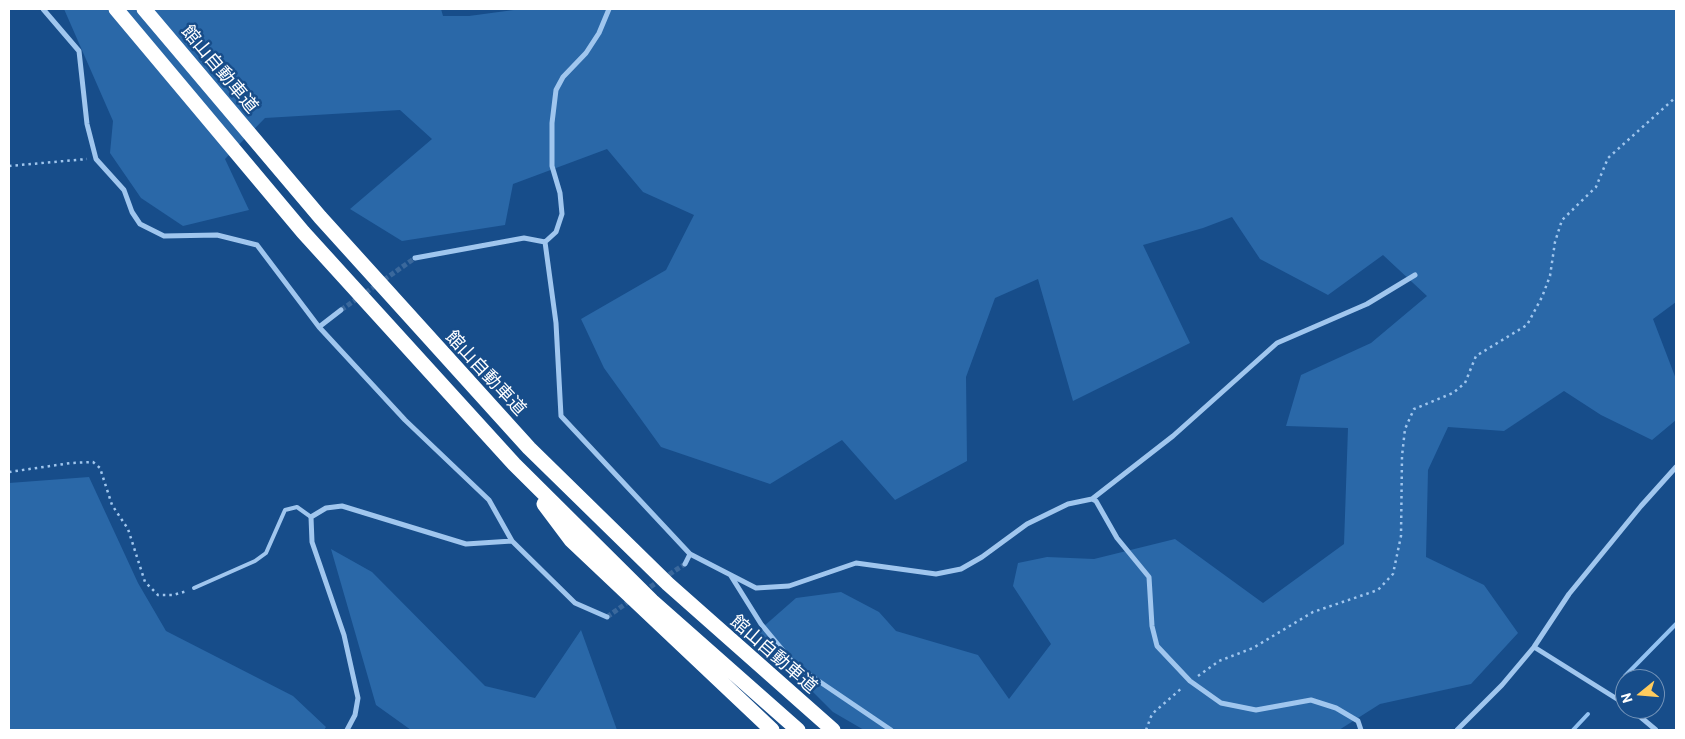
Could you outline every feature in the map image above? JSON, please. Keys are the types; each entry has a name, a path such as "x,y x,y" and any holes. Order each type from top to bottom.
{"highway":[{"path":"116,9 302,232 514,464 652,601 798,730"},
{"name":"館山自動車道","path":"144,9 320,217 529,448 668,584 833,730"},
{"path":"514,464 571,540 772,730"}],"street":[{"path":"43,9 79,51 87,124 96,158 124,190 132,212 140,224 164,236 217,235 257,245 319,327 405,420 489,500 512,541 575,603 606,617"},
{"path":"545,242 556,232 562,214 552,166 552,122 556,90 564,77 586,53 599,33 608,9"},
{"path":"415,258 524,238 545,242"},
{"path":"545,242 556,323 561,416 690,554 756,588 789,586 856,563 936,574 961,569 982,557 1027,524 1068,504 1092,499 1173,436 1277,343 1367,304 1415,275"},
{"path":"319,327 341,310"},
{"path":"1457,730 1502,686 1534,647 1569,594 1641,506 1676,467"},
{"path":"1092,499 1096,502 1117,538 1149,577 1152,626 1157,646 1190,681 1221,703 1256,710 1311,700 1336,708 1358,722 1361,730"},
{"path":"347,730 355,715 358,698 354,672 344,636 312,542 310,517 326,508 342,506 466,544 512,541"},
{"path":"685,564 690,554"},
{"path":"730,575 761,624 795,665 891,730"},
{"path":"1534,647 1615,698"},
{"path":"1643,719 1656,730"}],"lane":[{"path":"194,588 255,561 266,553 285,510 297,507 310,517"}],"path":[{"path":"1146,730 1152,714 1190,681 1219,661 1253,648 1313,612 1378,590 1393,574 1401,536 1402,456 1405,429 1414,409 1453,393 1465,382 1476,356 1527,325 1542,297 1550,276 1562,220 1596,187 1608,158 1676,97"},
{"path":"9,166 96,158"},
{"path":"9,472 71,463 93,462 100,468 112,505 128,529 145,582 158,595 173,595 194,588"}],"shaded area":[{"path":"64,9 441,9 443,16 469,16 521,9 1676,9 1676,302 1653,319 1676,379 1676,420 1652,440 1601,415 1564,391 1504,431 1448,427 1428,470 1426,557 1484,585 1518,633 1471,684 1380,704 1339,730 864,730 833,712 755,634 796,598 841,592 879,612 896,631 978,655 1009,699 1051,644 1013,586 1018,563 1047,557 1094,559 1175,539 1263,603 1344,544 1348,428 1286,426 1301,375 1371,343 1427,296 1383,255 1328,295 1260,259 1232,217 1203,228 1143,245 1190,343 1073,401 1038,279 995,298 966,377 967,461 895,500 842,440 770,484 661,447 604,368 581,319 666,270 694,215 643,192 607,149 513,184 505,225 402,241 350,209 432,139 400,110 265,118 225,159 249,210 183,226 141,198 110,153 113,121"},
{"path":"89,477 138,583 166,631 293,696 326,727 324,730 9,730 9,483"},
{"path":"331,549 372,572 485,686 535,698 581,630 617,730 411,730 376,705"}],"waterway":[{"path":"1632,669 1676,624"},
{"path":"1573,730 1588,714"}],"tunnel":[{"path":"341,310 415,258"},
{"path":"644,591 685,564"},
{"path":"607,617 631,600"}]}
